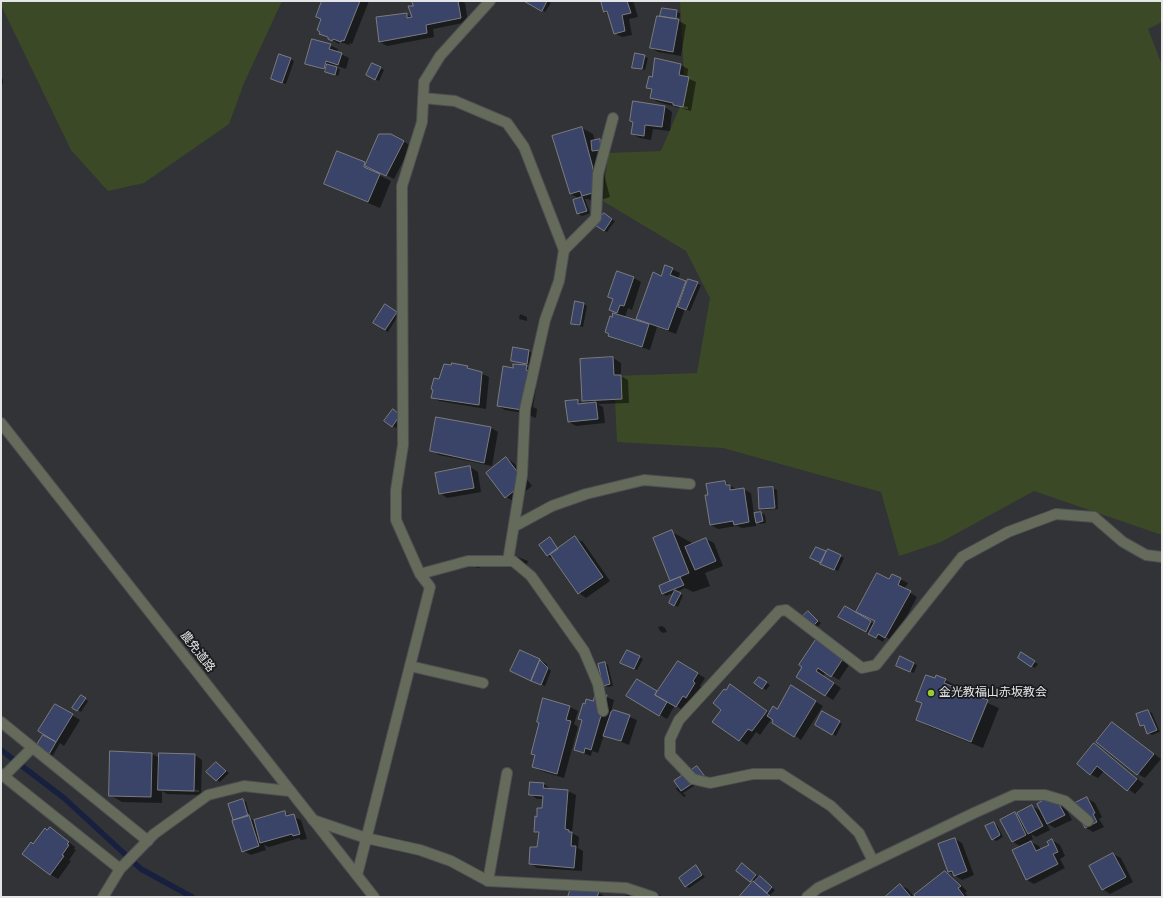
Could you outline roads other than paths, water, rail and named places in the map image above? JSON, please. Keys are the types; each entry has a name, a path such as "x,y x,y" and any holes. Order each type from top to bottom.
{"street":[{"path":"357,875 430,587 420,574 396,520 396,490 403,445 402,186 422,122 424,82 440,56 490,1"},
{"path":"423,98 456,101 507,123 524,147 564,250 559,281 545,320 525,408 522,475 515,526 508,561"},
{"path":"564,250 596,218 598,174 613,118"},
{"name":"農免道路","path":"1,423 374,897"},
{"path":"515,526 552,506 586,494 644,480 690,484"},
{"path":"873,861 859,833 831,806 782,774 753,774 710,783 693,779 670,756 670,739 679,720 779,611 786,610 862,668 876,666 962,557 1008,532 1056,514 1094,517 1123,542 1146,555 1162,557"},
{"path":"420,574 468,561 513,561 531,576 584,651 598,684 603,710"},
{"path":"410,666 483,682"},
{"path":"1,722 146,843"},
{"path":"32,748 2,775 123,866"},
{"path":"488,881 507,773"},
{"path":"103,897 123,866 154,834 208,795 244,786 290,791"},
{"path":"807,897 818,888 1014,795 1045,795 1065,801 1088,821"},
{"path":"313,820 366,838 420,850 451,861 488,881 626,888 653,897"}],"waterway":[{"path":"1,750 64,798 141,869 192,897"}],"place":[{"name":"金光教福山赤坂教会","path":"931,693"}]}
